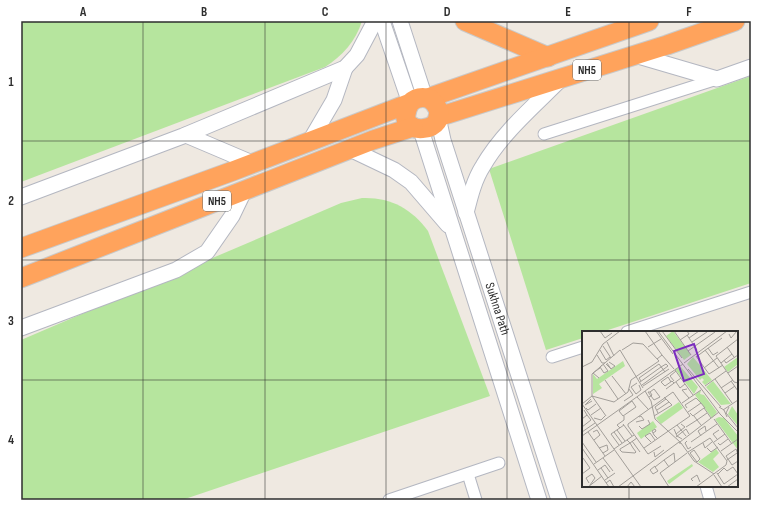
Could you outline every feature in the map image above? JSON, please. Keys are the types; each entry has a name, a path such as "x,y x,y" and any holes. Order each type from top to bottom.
{"highway":[{"path":"465,21 548,57"},
{"name":"NH5","path":"21,248 421,100 548,57 615,27 649,21"},
{"name":"NH5","path":"21,278 350,149 417,129 429,129 438,118 635,55 735,21"},
{"path":"417,129 408,123 406,116 421,100 434,103 438,110 438,118"}],"main road":[{"path":"310,141 334,100 345,68 357,55 375,21"},
{"path":"382,21 421,100"},
{"path":"400,21 421,100"},
{"path":"635,55 717,79 751,67"},
{"path":"21,197 186,135 345,68"},
{"path":"466,212 475,183 482,167 493,150 562,78"},
{"name":"Sukhna Path","path":"438,118 443,140 559,500"},
{"name":"Sukhna Path","path":"417,129 454,234 539,500"},
{"path":"186,135 252,163"},
{"path":"350,149 394,170 411,182 454,234"},
{"path":"21,328 176,270 207,252 232,216 244,191"}],"street":[{"path":"544,134 717,79"},
{"path":"633,331 657,327 751,292"},
{"path":"552,357 582,347"},
{"path":"389,500 499,463"},
{"path":"468,474 476,500"},
{"path":"706,487 710,500"}],"green space":[{"path":"21,21 362,21 356,35 348,47 343,53 325,67 21,182"},
{"path":"751,76 751,283 605,331 582,331 582,338 546,350 489,169"},
{"path":"362,198 372,198 391,202 407,210 428,231 490,396 182,500 21,500 21,340 341,203"}]}
